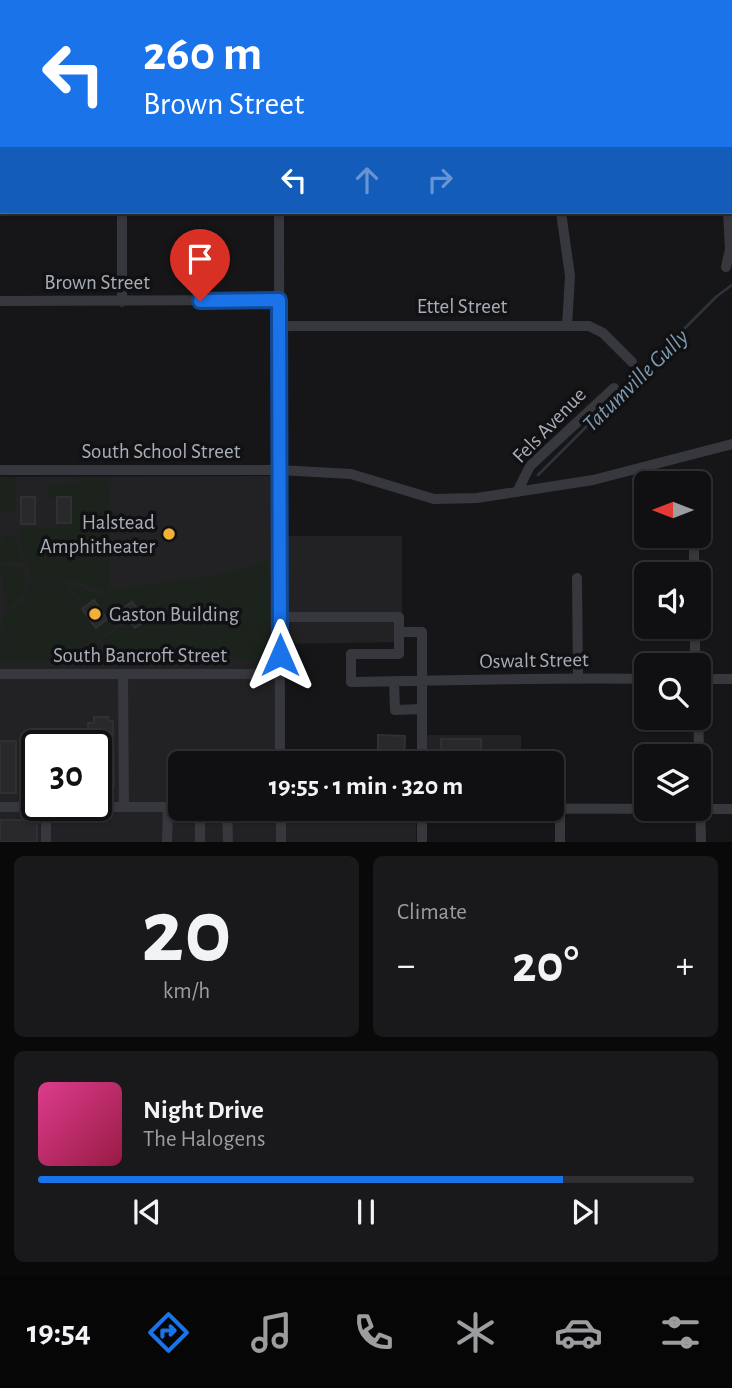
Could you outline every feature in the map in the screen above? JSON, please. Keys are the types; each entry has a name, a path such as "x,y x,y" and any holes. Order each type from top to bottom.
{"street":[{"path":"122,214 122,302"},
{"path":"279,214 280,751"},
{"path":"561,214 570,276 567,326"},
{"path":"726,267 730,249 728,214"},
{"name":"Brown Street","path":"0,301 279,300"},
{"name":"Ettel Street","path":"279,326 597,328 632,362"},
{"name":"Fels Avenue","path":"517,492 530,466 614,388"},
{"name":"South School Street","path":"0,470 279,470 351,474 433,499 477,498 593,480 732,444"},
{"path":"577,578 578,678"},
{"path":"279,617 399,617 399,632 422,632 422,751"},
{"name":"Oswalt Street","path":"399,632 399,654 352,654 352,682 634,679"},
{"name":"South Bancroft Street","path":"0,674 280,674"},
{"path":"123,675 124,807"},
{"path":"711,679 732,679"},
{"path":"394,681 394,710 422,709"},
{"path":"0,807 21,807"},
{"path":"112,807 168,807 167,842"},
{"path":"564,810 634,809"},
{"path":"711,809 732,810"},
{"path":"46,821 46,842"},
{"path":"200,821 200,842"},
{"path":"227,821 228,842"},
{"path":"281,821 281,842"},
{"path":"422,821 422,842"},
{"path":"560,821 560,842"},
{"path":"701,821 701,842"}],"shaded area":[{"path":"275,476 276,536 402,536 402,642 285,644 285,751 168,751 168,821 416,821 416,842 0,842 0,477"},
{"path":"0,477 16,477 16,512 0,513"},
{"path":"78,477 103,477 109,483 110,590 229,573 270,559 270,659 106,661 102,640 130,621 135,628 145,620 132,602 123,608 115,599 94,587 31,577 19,536 20,528 58,527 57,497 48,498 48,486 78,483"},
{"path":"6,535 15,535 24,562 0,563 0,542"},
{"path":"0,566 25,568 24,594 6,610"},
{"path":"29,579 63,581 98,631 103,661 0,661 2,617 24,600"},
{"path":"69,584 113,599 127,617 101,637 99,625 107,619 93,601 86,606"},
{"path":"417,735 521,735 521,751 417,751"}],"building":[{"path":"21,497 35,497 35,524 21,524"},
{"path":"57,497 71,497 71,523 57,523"},
{"name":"Gaston Building","path":"94,600 107,619 96,628 82,609"},
{"path":"132,602 146,621 135,628 121,610"},
{"path":"94,717 108,717 109,721 113,721 114,786 112,730 88,730 88,723 94,723"},
{"path":"378,735 405,736 404,751 378,750"},
{"path":"441,739 481,739 481,751 441,751"},
{"path":"0,741 16,741 16,793 0,793"},
{"path":"0,820 37,821 37,842 0,842"}],"waterway":[{"name":"Tatumville Gully","path":"538,475 717,296 732,285"}],"place":[{"name":"Halstead Amphitheater","path":"169,534"},
{"name":"Gaston Building","path":"95,614"}],"route":[{"path":"200,301 279,300 280,655"}]}
